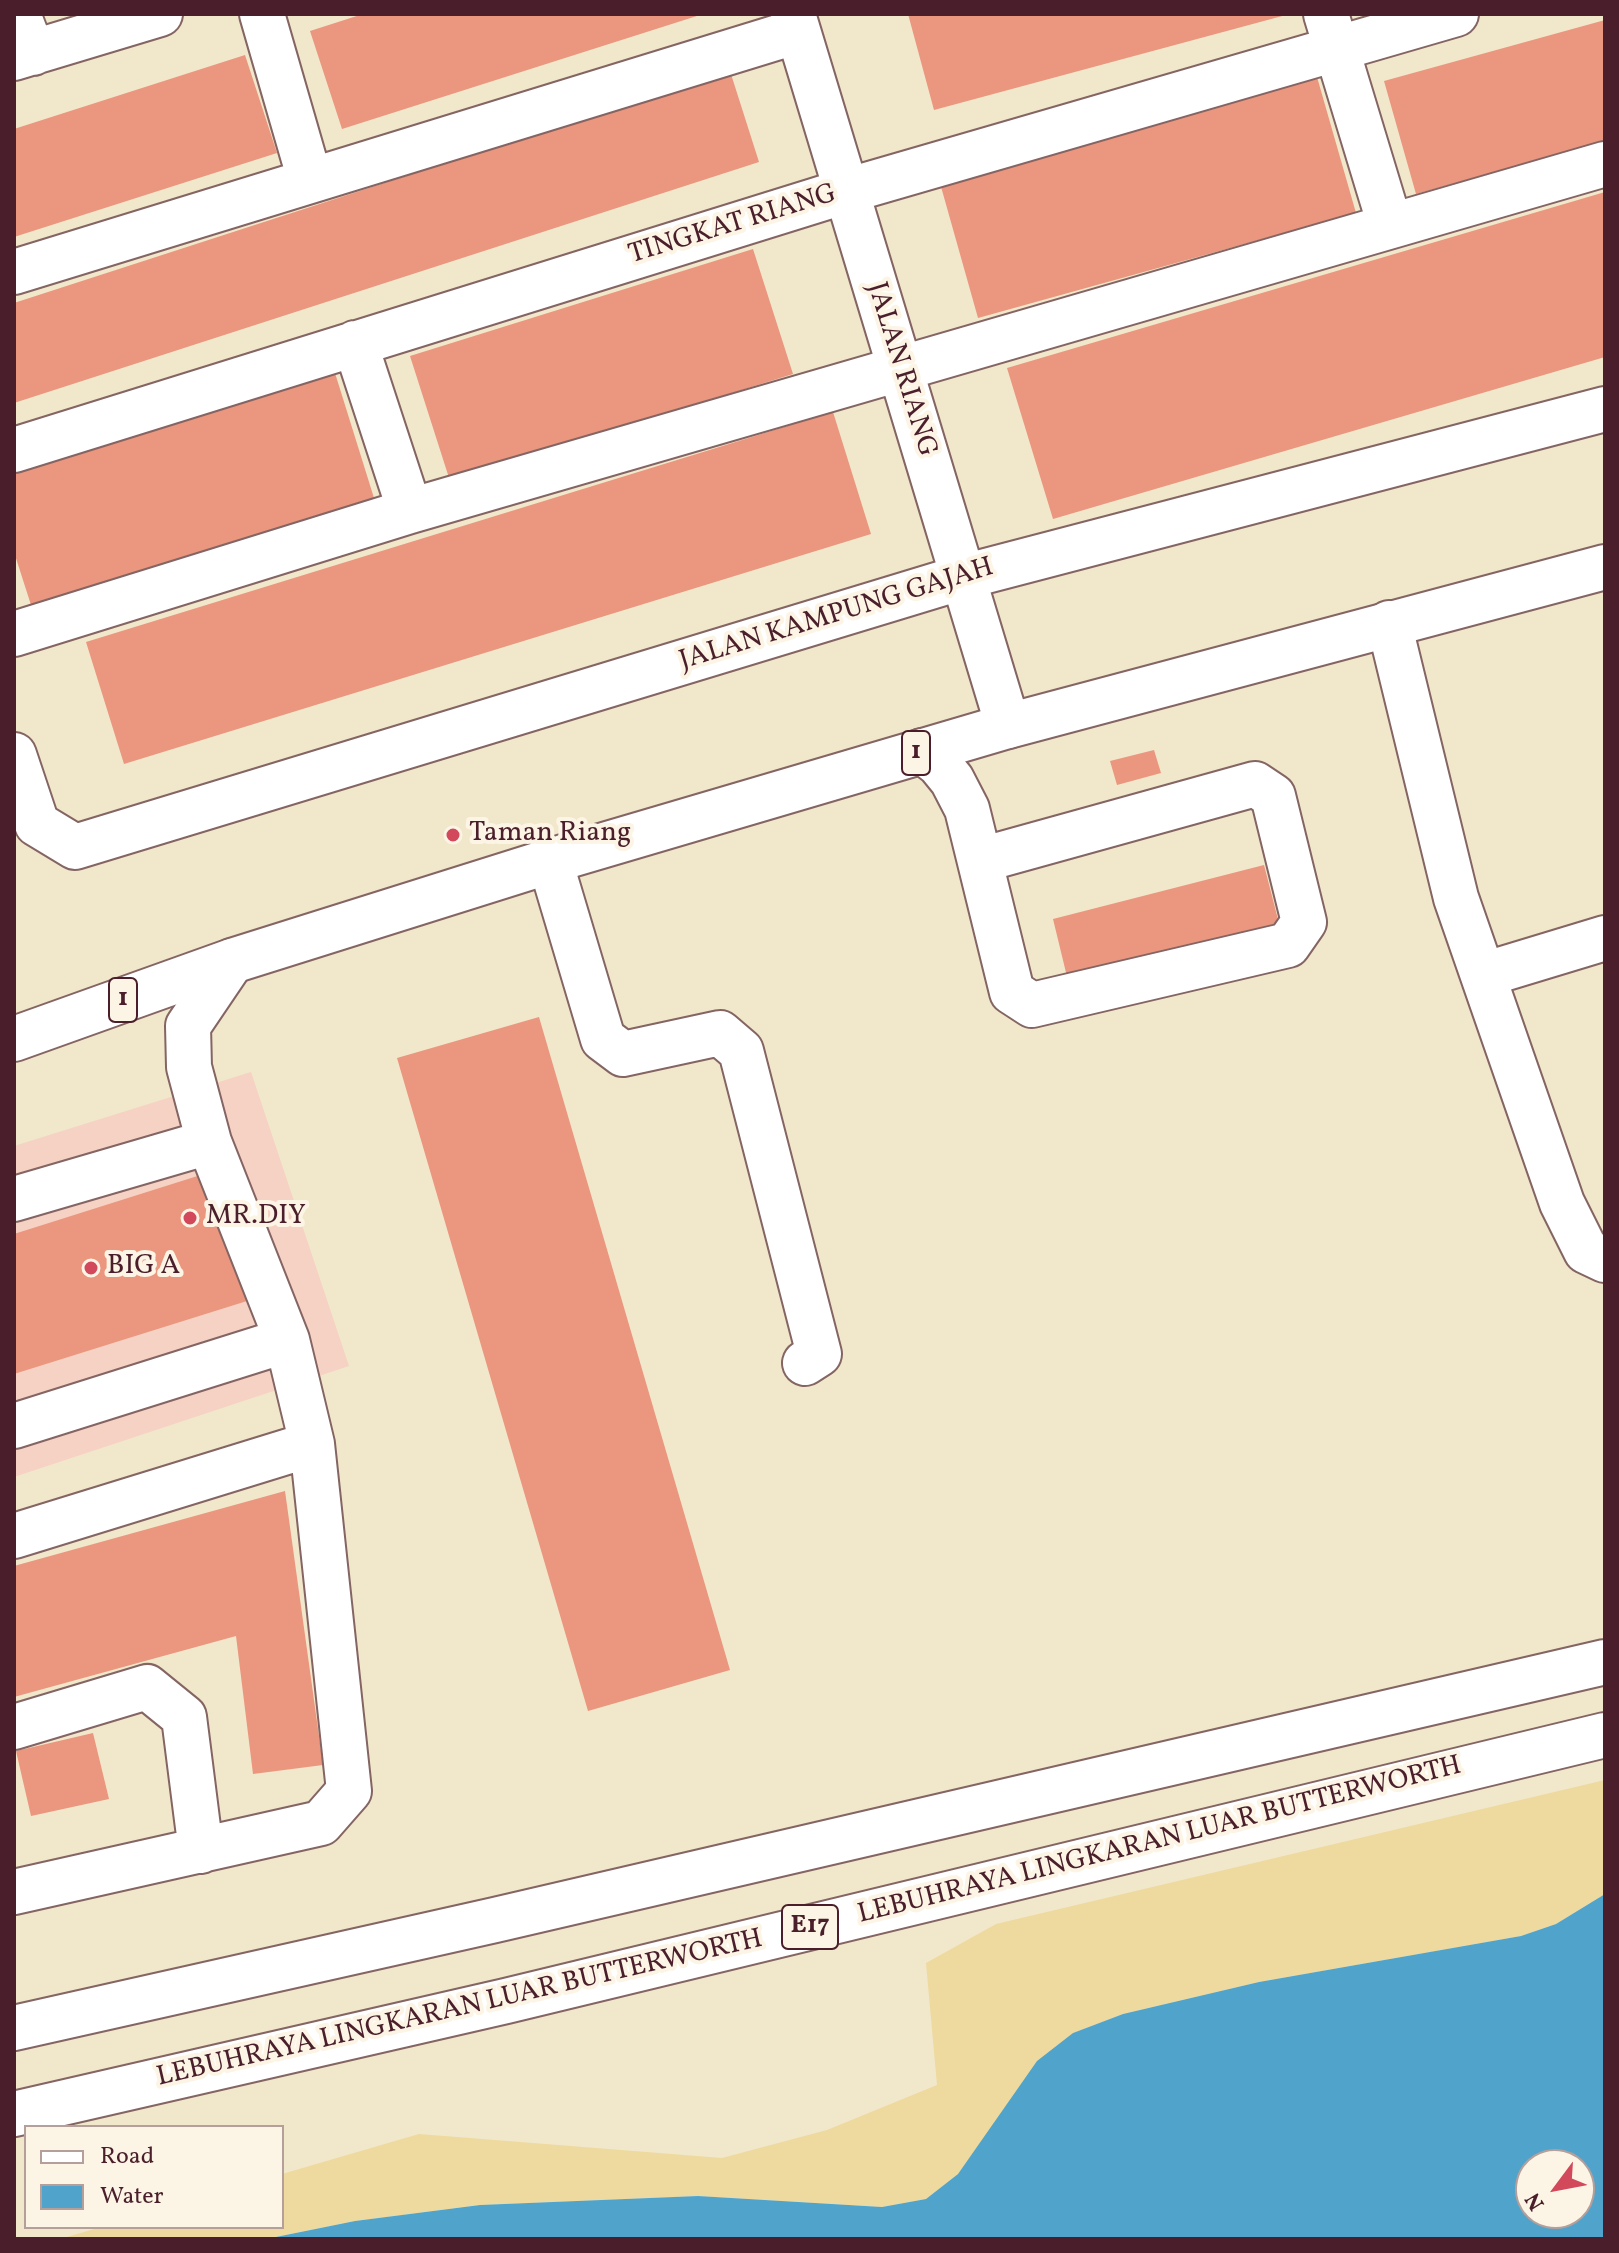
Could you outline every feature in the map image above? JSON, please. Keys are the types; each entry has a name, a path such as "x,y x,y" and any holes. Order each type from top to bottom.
{"main road":[{"path":"22,42 160,14"},
{"path":"262,14 310,180"},
{"name":"TINGKAT RIANG","path":"14,450 846,191 1332,31 1456,14"},
{"path":"14,272 310,180 795,22"},
{"name":"JALAN RIANG","path":"795,22 963,577 992,731"},
{"path":"1332,31 1390,225"},
{"path":"14,634 410,511 1605,164"},
{"path":"355,343 410,511"},
{"name":"JALAN KAMPUNG GAJAH","path":"14,755 37,824 75,847 963,577 1605,409"},
{"name":"1","path":"14,1039 232,961 550,861 992,731 1605,567"},
{"path":"1389,623 1456,898 1562,1203 1586,1251 1605,1260"},
{"path":"967,809 969,754 992,731"},
{"path":"922,751 939,764 952,780 967,809 1012,992 1032,1005 1288,945 1304,922 1273,796 1255,784 981,860"},
{"path":"550,861 603,1039 623,1054 720,1033 741,1051 819,1354 805,1363"},
{"path":"1483,975 1605,938"},
{"path":"14,1892 321,1823 349,1791 312,1444 287,1340 209,1142 189,1067 188,1026 232,961"},
{"path":"14,1199 209,1142"},
{"path":"14,1426 287,1340"},
{"path":"14,1536 312,1444"},
{"path":"14,2028 542,1910 1605,1662"},
{"path":"14,1727 147,1687 184,1717 201,1851"},
{"name":"LEBUHRAYA LINGKARAN LUAR BUTTERWORTH","path":"14,2114 522,1997 1605,1735"}],"shaded area":[{"path":"251,1072 349,1366 14,1477 14,1146"}],"sand":[{"path":"1605,1780 1605,1894 1556,1924 1521,1936 1259,1982 1123,2014 1073,2033 997,2121 958,2174 926,2199 882,2207 698,2196 480,2205 355,2221 266,2239 60,2239 94,2229 284,2229 284,2173 419,2134 722,2158 827,2130 937,2085 926,1963 996,1924"}],"water":[{"path":"1605,1894 1605,2239 266,2239 355,2221 480,2205 698,2196 882,2207 926,2199 958,2174 1037,2061 1073,2033 1123,2014 1259,1982 1521,1936 1556,1924"}],"building":[{"path":"363,14 700,15 342,129 310,31"},
{"path":"908,14 1286,14 1286,15 934,110"},
{"path":"1605,20 1605,141 1416,194 1384,81"},
{"path":"245,55 277,153 14,237 14,129"},
{"path":"1315,70 1356,213 978,318 938,176"},
{"path":"730,71 759,162 14,403 14,303"},
{"path":"1605,192 1605,357 1053,519 1007,368"},
{"path":"753,249 793,374 450,481 410,356"},
{"path":"335,373 374,498 31,605 14,552 14,473"},
{"path":"833,412 871,534 124,764 86,642"},
{"path":"1154,750 1161,773 1117,785 1110,761"},
{"path":"1264,865 1282,935 1070,989 1053,919"},
{"path":"539,1017 730,1670 588,1711 397,1058"},
{"path":"207,1173 247,1301 14,1374 14,1234"},
{"path":"285,1491 323,1765 253,1774 236,1636 14,1697 14,1566"},
{"path":"93,1733 109,1799 31,1816 16,1751"}],"place":[{"name":"Taman Riang","path":"453,835"},
{"name":"MR.DIY","path":"190,1218"},
{"name":"BIG A","path":"91,1268"}]}
